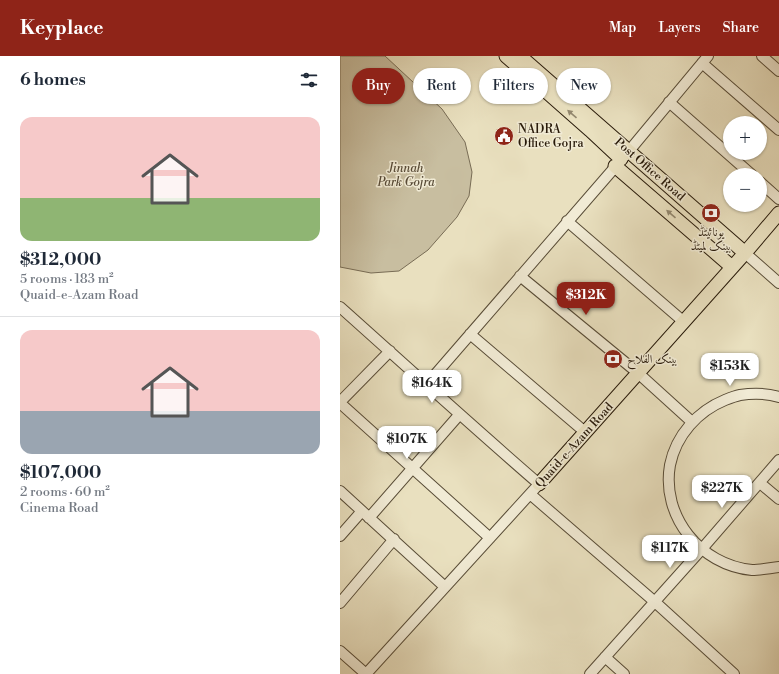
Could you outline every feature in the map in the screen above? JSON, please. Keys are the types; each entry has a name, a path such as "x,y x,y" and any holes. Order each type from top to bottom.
{"main road":[{"name":"Post Office Road","path":"506,56 622,159 745,253"},
{"name":"Post Office Road","path":"520,56 732,267"},
{"name":"Quaid-e-Azam Road","path":"535,489 779,213"}],"street":[{"path":"762,56 779,71"},
{"path":"427,384 622,159 705,60 779,130"},
{"path":"669,102 744,168"},
{"path":"767,188 779,199"},
{"path":"567,221 684,322"},
{"name":"Post Office Road","path":"745,253 779,283"},
{"path":"520,276 638,373 692,422"},
{"path":"340,307 427,384 654,602 734,674"},
{"path":"470,334 585,432"},
{"path":"390,351 340,403 490,538"},
{"path":"779,397 765,393 738,395 713,405 692,422 678,442 670,464 669,488 674,511 685,532 701,550 725,564 752,570 779,567"},
{"path":"340,536 366,514 413,469 460,415"},
{"path":"590,674 779,460"},
{"path":"760,483 779,499"},
{"name":"Quaid-e-Azam Road","path":"366,674 535,489"},
{"path":"340,491 445,587"},
{"path":"340,603 394,540"},
{"path":"340,651 366,674"},
{"path":"605,657 624,674"}],"green space":[{"name":"Jinnah Park Gojra","path":"340,56 385,56 398,68 352,68 352,104 405,104 405,75 413,82 413,104 437,104 442,109 465,142 472,172 469,196 457,217 428,250 399,271 371,273 340,267"}],"place":[{"name":"NADRA Office Gojra","path":"504,136"},
{"name":"یونائیٹڈ بینک لمیٹڈ","path":"711,213"},
{"name":"بینک الفلاح","path":"613,359"}]}
